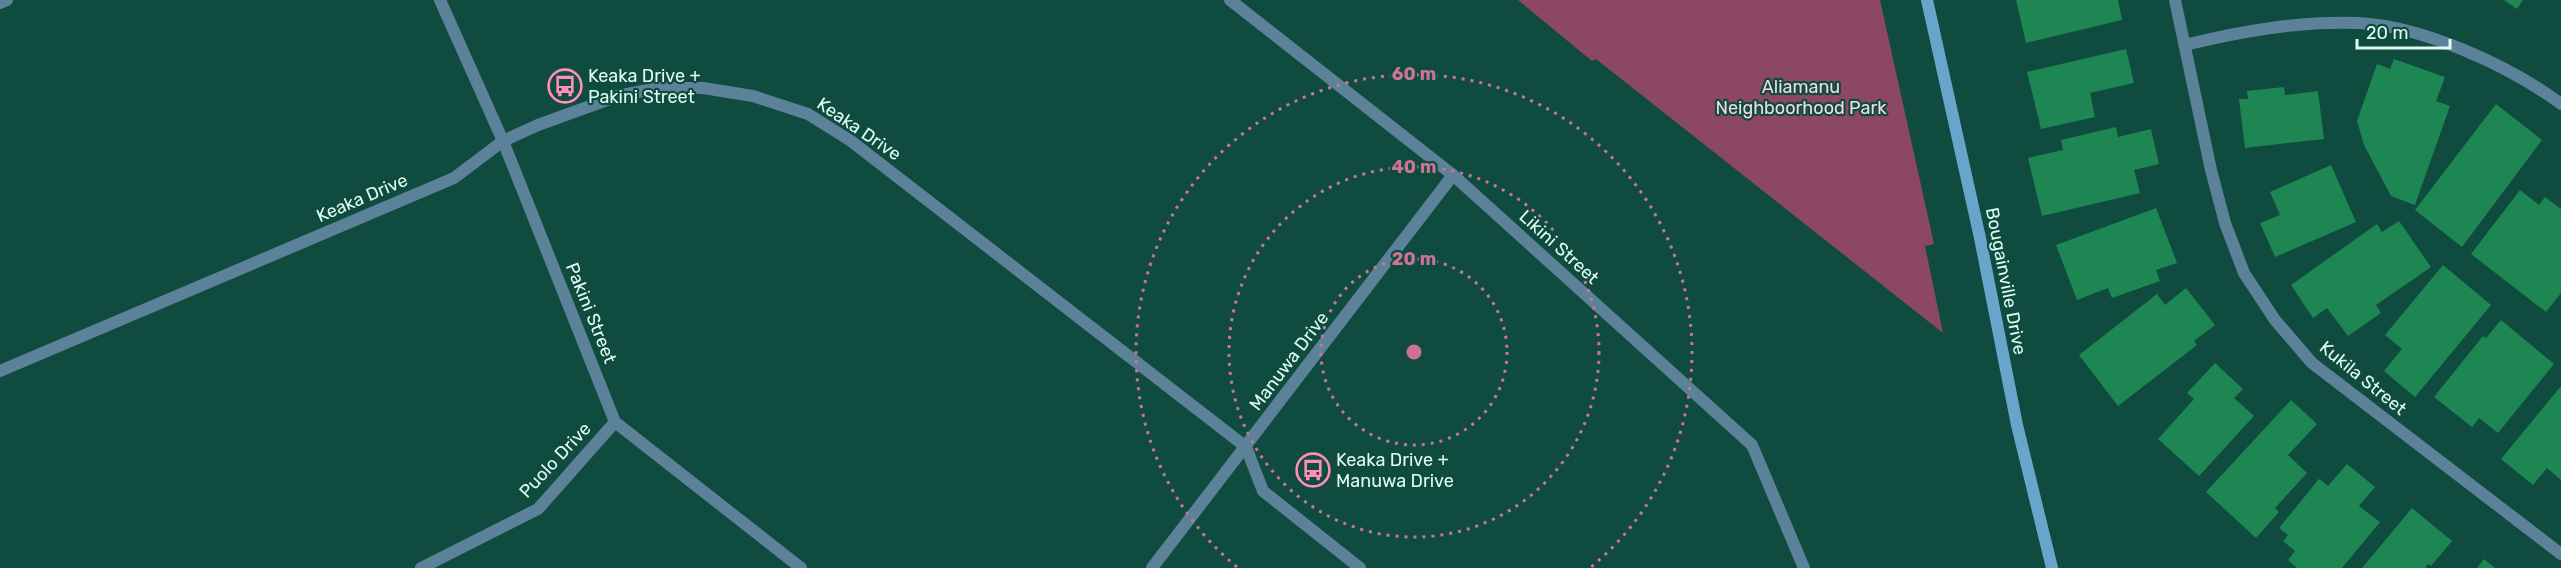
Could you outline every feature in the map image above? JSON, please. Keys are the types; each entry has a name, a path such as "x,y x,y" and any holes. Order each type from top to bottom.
{"street":[{"path":"0,3 7,0"},
{"name":"Pakini Street","path":"440,0 503,141 615,422"},
{"name":"Likini Street","path":"1230,0 1453,175 1752,445 1804,568"},
{"name":"Bougainville Drive","path":"1927,0 1980,238 2017,425 2052,568"},
{"name":"Kukila Street","path":"2175,0 2211,170 2225,223 2244,273 2275,320 2312,363 2561,554"},
{"path":"2185,45 2244,31 2296,24 2361,23 2407,32 2456,47 2504,69 2561,104"},
{"name":"Keaka Drive","path":"0,371 454,178 503,141 538,125 618,96 657,88 703,88 753,96 808,114 851,141 1246,447"},
{"name":"Manuwa Drive","path":"1152,568 1453,175"},
{"path":"615,422 801,568"},
{"name":"Puolo Drive","path":"421,568 538,509 615,422"},
{"path":"1246,447 1263,491 1360,568"}],"green space":[{"name":"Aliamanu Neighboorhood Park","path":"1518,0 1880,0 1934,244 1925,246 1943,333 1596,59 1592,61"}],"building":[{"path":"2016,0 2118,0 2122,20 2026,43"},
{"path":"2504,0 2523,0 2517,9"},
{"path":"2126,49 2134,83 2090,93 2095,117 2041,129 2027,72"},
{"path":"2394,59 2445,77 2436,101 2450,106 2415,205 2391,196 2364,145 2357,121 2377,64 2390,69"},
{"path":"2284,87 2285,95 2318,91 2324,139 2245,148 2239,99 2248,99 2247,91"},
{"path":"2496,104 2542,140 2462,247 2415,210"},
{"path":"2116,127 2118,137 2151,129 2159,164 2134,170 2140,193 2042,216 2028,158 2063,150 2061,140"},
{"path":"2331,165 2356,222 2275,257 2260,223 2280,215 2270,192"},
{"path":"2520,190 2539,205 2545,197 2561,209 2561,293 2546,312 2471,254"},
{"path":"2156,208 2177,263 2156,270 2160,281 2112,298 2108,288 2077,300 2056,245"},
{"path":"2399,221 2431,267 2376,305 2381,313 2348,336 2327,308 2313,318 2291,285 2377,224 2382,232"},
{"path":"2443,265 2491,305 2415,397 2384,371 2402,349 2385,335"},
{"path":"2186,288 2215,325 2194,341 2197,345 2118,406 2079,355 2157,294 2165,305"},
{"path":"2501,320 2554,364 2498,433 2479,418 2472,427 2434,397 2483,336 2486,338"},
{"path":"2215,363 2243,389 2234,398 2254,416 2199,476 2158,439 2194,399 2187,393"},
{"path":"2561,386 2561,480 2547,468 2533,485 2501,459"},
{"path":"2291,400 2317,424 2288,455 2307,473 2275,508 2279,512 2256,538 2206,492"},
{"path":"2347,464 2375,487 2359,506 2380,522 2342,568 2297,568 2288,560 2295,551 2283,541 2288,535 2279,528 2319,479 2328,486"},
{"path":"2412,508 2452,541 2431,566 2428,564 2425,568 2362,568"},
{"path":"2484,559 2495,568 2477,568"}],"place":[{"name":"Keaka Drive + Pakini Street","path":"565,86"},
{"name":"Keaka Drive + Manuwa Drive","path":"1313,470"}]}
